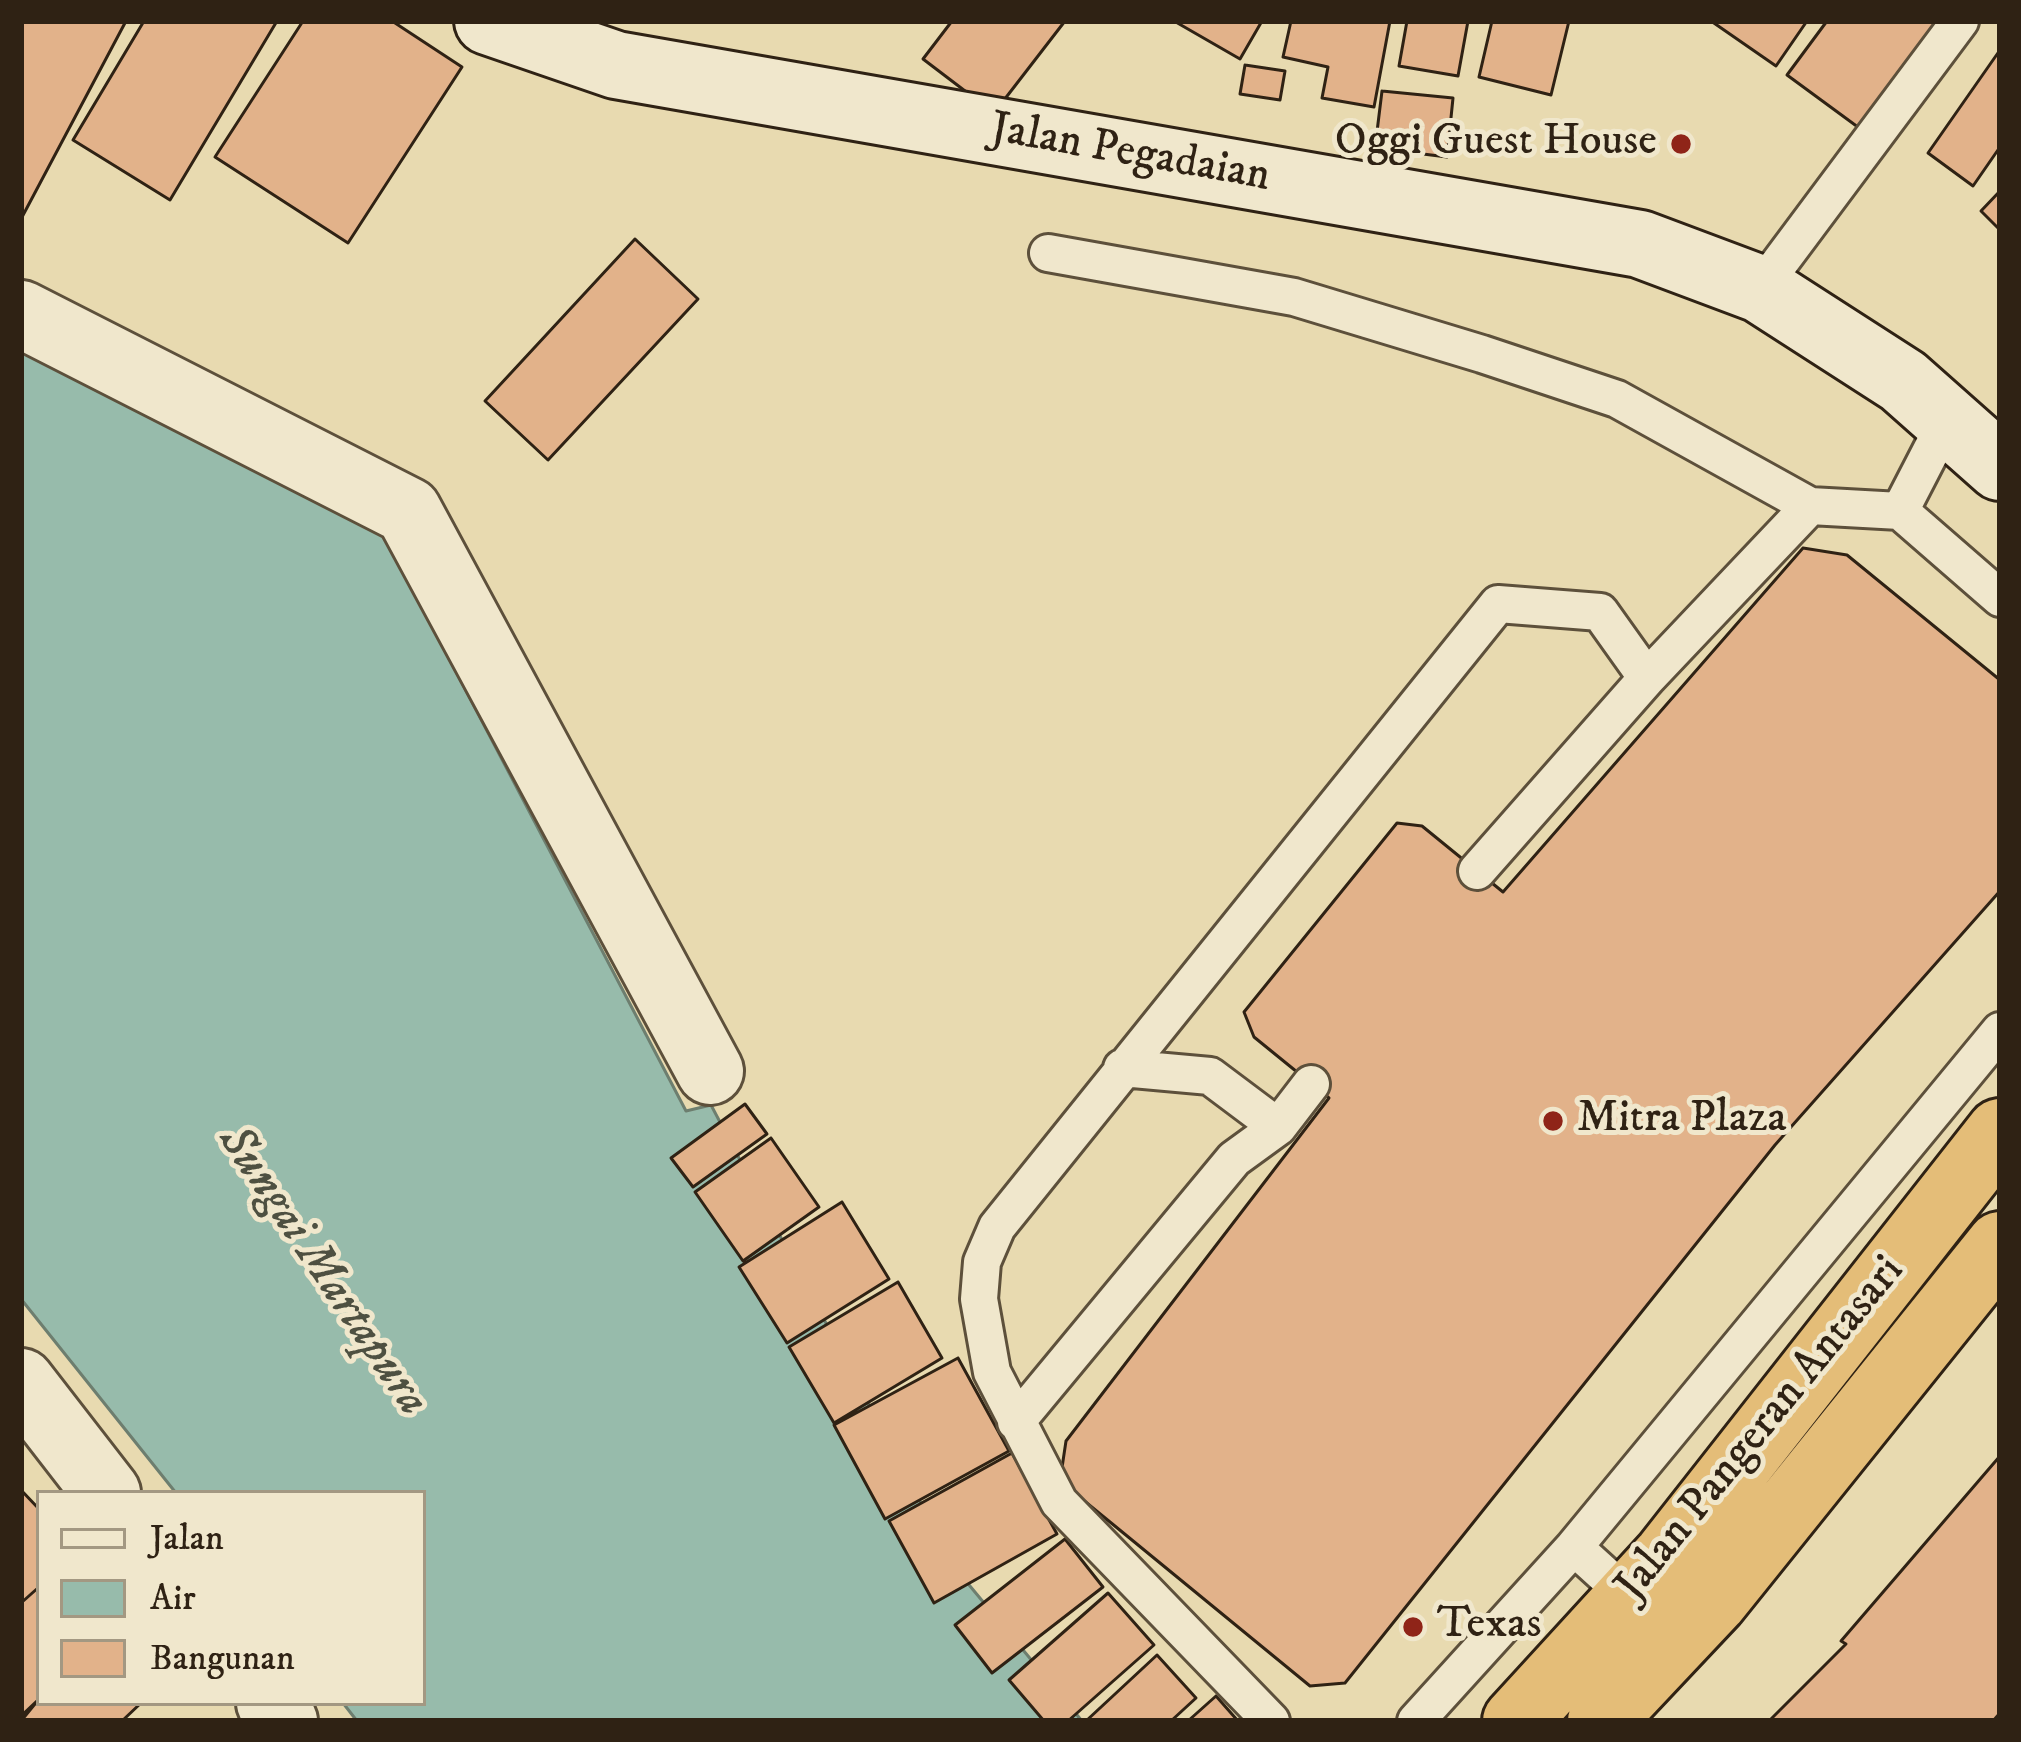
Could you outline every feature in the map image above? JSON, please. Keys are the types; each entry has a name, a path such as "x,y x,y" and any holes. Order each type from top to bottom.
{"highway":[{"name":"Jalan Pangeran Antasari","path":"1516,1721 1648,1576 2000,1132"},
{"name":"Jalan Pangeran Antasari","path":"1601,1721 1714,1601 2000,1245"},
{"path":"1648,1576 1714,1601"}],"street":[{"name":"Jalan Pegadaian","path":"488,21 616,65 1640,244 1760,289 1903,381 2000,467"},
{"path":"21,314 408,511 710,1071"},
{"path":"21,1382 105,1490"}],"lane":[{"path":"1760,289 1960,21"},
{"path":"1048,253 1294,297 1617,399 1810,506 1900,511 2000,598"},
{"path":"1900,511 1948,418"},
{"path":"1477,871 1648,678 1810,506"},
{"path":"1271,1721 1059,1502 992,1372 979,1299 982,1262 997,1227 1498,604 1600,612 1648,678"},
{"path":"1416,1721 1574,1547 2000,1031"},
{"path":"1122,1068 1210,1076 1278,1127"},
{"path":"1016,1422 1234,1159 1278,1127 1312,1084"},
{"path":"1574,1547 1648,1576"}],"water":[{"name":"Sungai Martapura","path":"21,345 384,534 686,1111 711,1105 955,1568 1082,1721 357,1721 345,1706 426,1706 426,1490 174,1490 21,1299"}],"building":[{"path":"21,21 126,21 21,219"},
{"path":"144,21 277,21 170,200 73,140"},
{"path":"303,21 392,21 462,67 348,243 215,157"},
{"path":"952,21 1065,21 994,113 923,59"},
{"path":"1174,21 1262,21 1240,59"},
{"path":"1291,21 1390,21 1374,107 1322,98 1328,67 1283,57"},
{"path":"1407,21 1468,21 1458,76 1399,66"},
{"path":"1492,21 1569,21 1551,95 1479,77"},
{"path":"1711,21 1807,21 1776,66"},
{"path":"1827,21 1948,21 1866,133 1787,75"},
{"path":"2000,50 2000,147 1973,186 1928,153"},
{"path":"1245,65 1285,71 1280,100 1240,94"},
{"path":"1382,91 1453,98 1447,157 1375,148"},
{"path":"2000,191 2000,230 1981,211"},
{"path":"635,239 698,299 548,460 485,401"},
{"name":"Mitra Plaza","path":"1803,548 1847,555 2000,680 2000,891 1775,1145 1345,1683 1310,1686 1060,1481 1066,1441 1329,1098 1254,1037 1244,1012 1397,823 1422,826 1503,892"},
{"path":"745,1104 767,1134 693,1187 671,1158"},
{"path":"771,1138 819,1207 743,1261 695,1192"},
{"path":"842,1202 889,1279 787,1343 739,1267"},
{"path":"898,1282 942,1358 834,1423 789,1347"},
{"path":"958,1358 1009,1451 885,1519 834,1425"},
{"path":"1012,1453 1057,1534 934,1603 889,1521"},
{"path":"2000,1456 2000,1713 1993,1721 1769,1721 1846,1644 1841,1641"},
{"path":"21,1490 36,1506 36,1590 21,1603"},
{"path":"1065,1539 1103,1587 992,1673 955,1625"},
{"path":"36,1590 36,1702 21,1716 21,1603"},
{"path":"1108,1593 1154,1645 1068,1721 1044,1721 1009,1680"},
{"path":"1157,1655 1196,1698 1171,1721 1086,1721"},
{"path":"1216,1696 1238,1721 1188,1721"},
{"path":"36,1703 138,1706 122,1721 21,1721"}],"place":[{"name":"Oggi Guest House","path":"1681,144"},
{"name":"Mitra Plaza","path":"1553,1121"},
{"name":"Texas","path":"1413,1627"}]}
